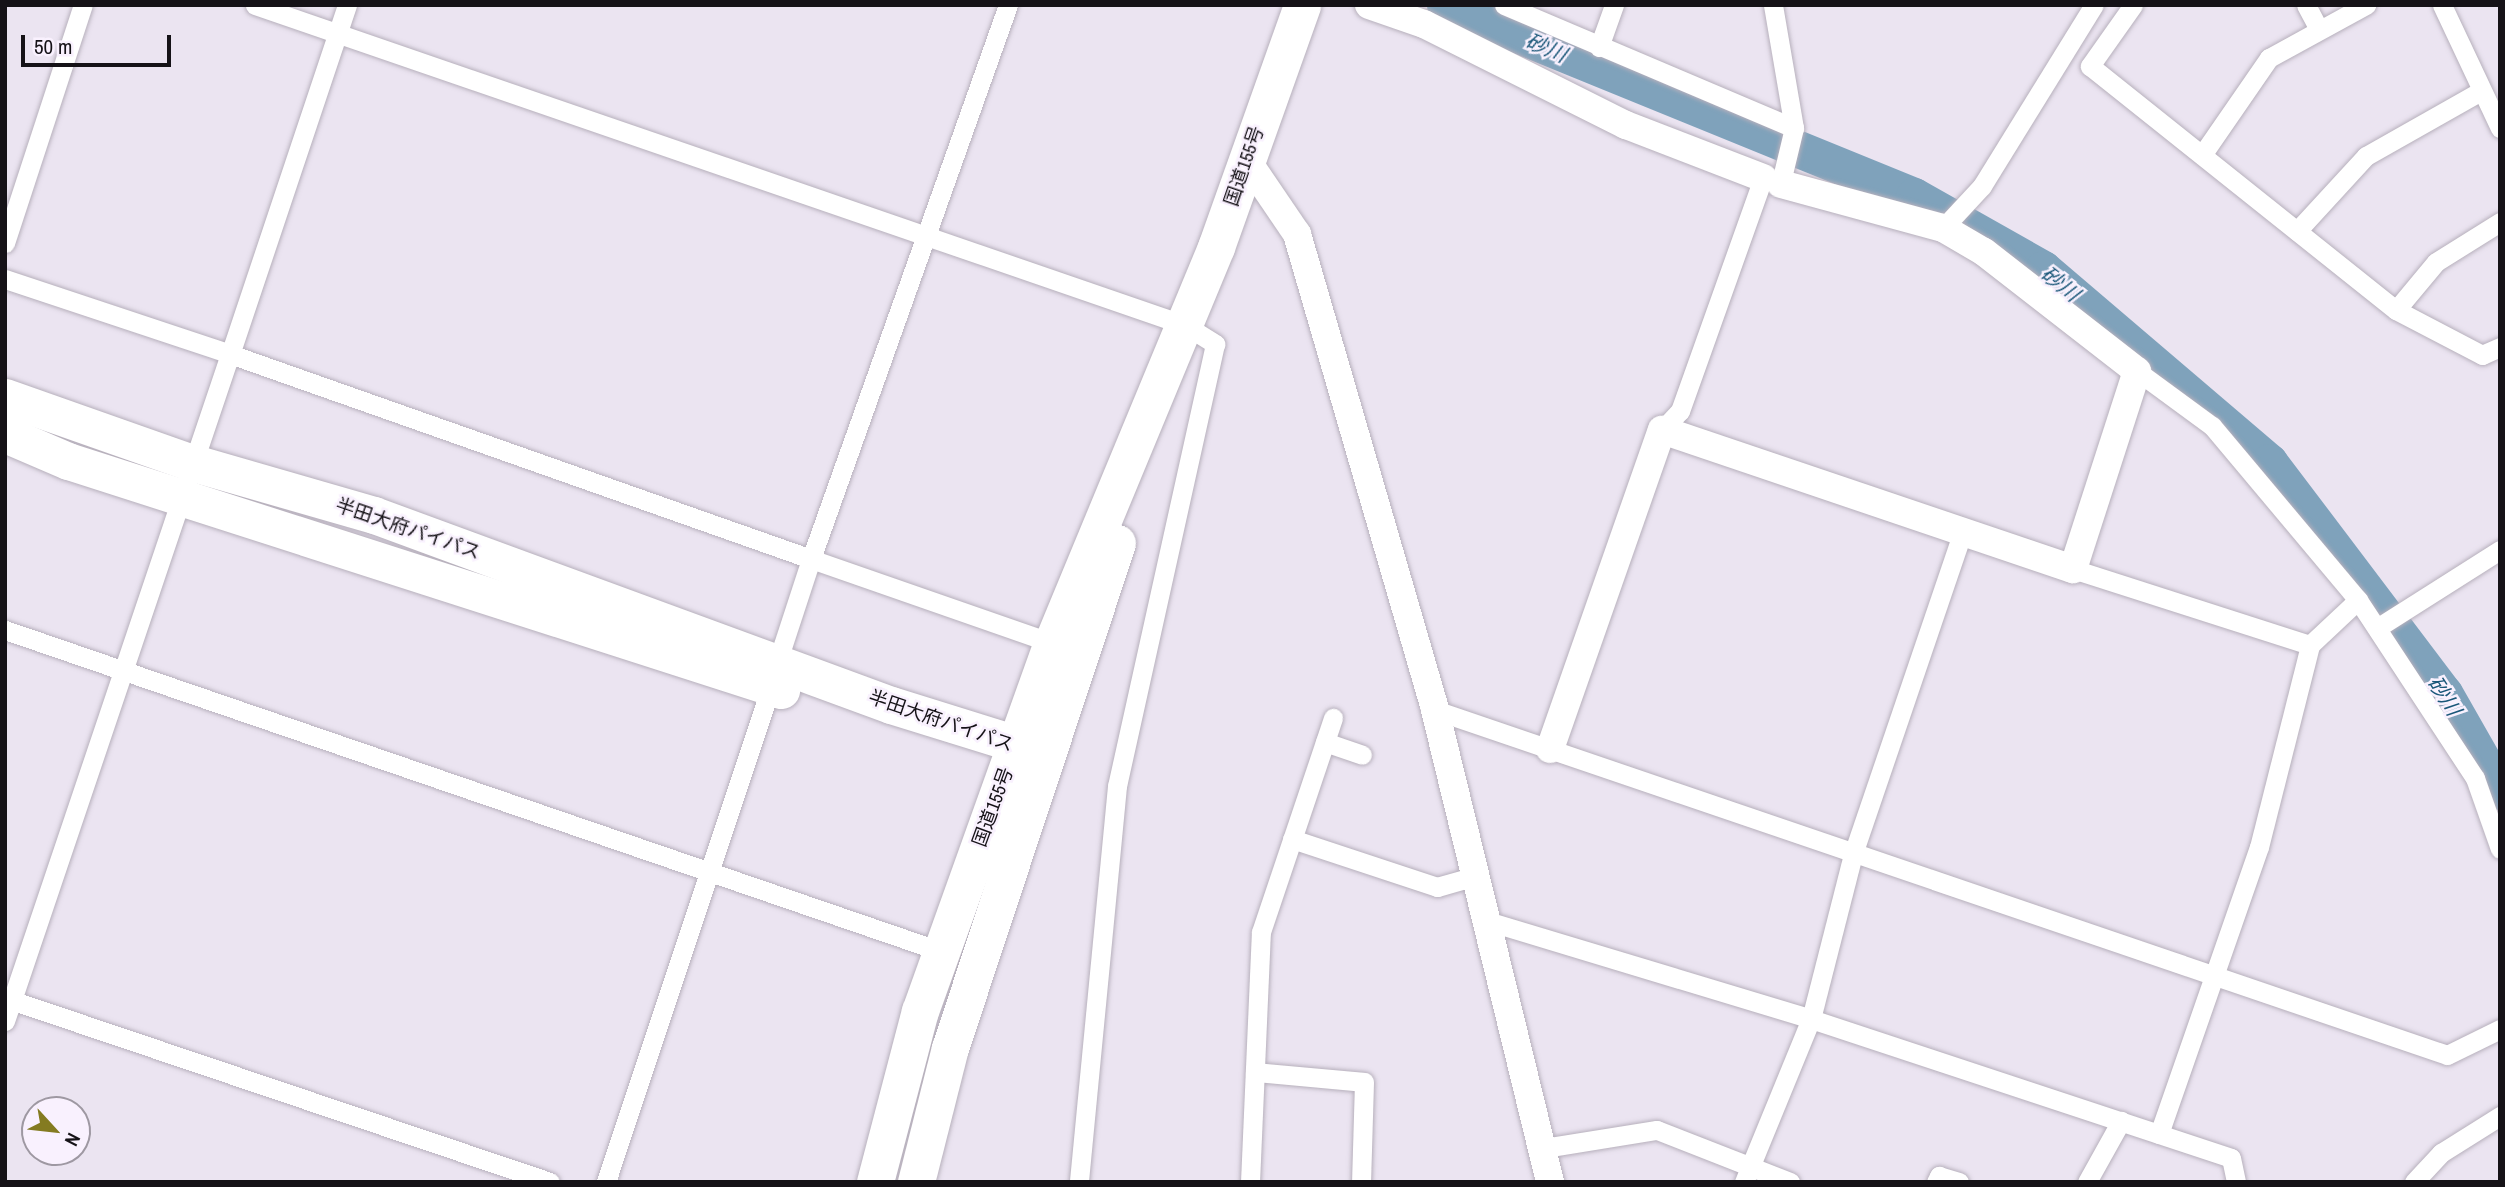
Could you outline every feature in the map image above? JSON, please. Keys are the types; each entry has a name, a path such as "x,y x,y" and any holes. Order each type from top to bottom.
{"highway":[{"name":"国道155号","path":"916,1182 1052,643 1185,325 1302,5"},
{"name":"国道155号","path":"875,1182 940,951 1022,758 1172,385 1185,325"},
{"name":"半田大府パイパス","path":"5,397 186,478"},
{"name":"半田大府パイパス","path":"5,434 68,461 186,478 374,515 774,675 1022,758"}],"street":[{"path":"5,243 83,5"},
{"path":"255,5 338,31 1185,325 1215,344 1117,786 1079,1182"},
{"path":"5,1021 9,999 124,670 186,478 347,5"},
{"path":"606,1182 711,873 811,559 929,236 1008,5"},
{"path":"1369,5 1424,24 1626,125 1775,181 1944,227 1984,251 2137,372 2212,426 2358,600 2378,628 2475,778 2500,849"},
{"path":"1504,5 1794,129"},
{"path":"1599,47 1614,5"},
{"path":"1550,749 1662,430 1680,411 1794,129 1773,5"},
{"path":"1944,227 1982,186 2094,5"},
{"path":"2133,5 2090,66 2396,310 2482,355 2500,347"},
{"path":"2305,5 2319,29"},
{"path":"2202,155 2269,58 2366,5"},
{"path":"2442,5 2500,128"},
{"path":"2297,231 2366,156 2481,91"},
{"path":"1246,159 1297,234 1435,710 1483,920 1544,1148 1548,1180"},
{"path":"2396,310 2436,262 2500,222"},
{"path":"5,279 230,354 1052,643"},
{"path":"2073,569 2137,372"},
{"path":"1662,430 2073,569 2310,645"},
{"path":"1746,1174 1811,1019 1853,853 1963,531"},
{"path":"2378,628 2500,550"},
{"path":"2159,1134 2259,847 2310,645 2358,600"},
{"path":"5,629 940,951"},
{"path":"1435,710 1853,853 2216,973 2447,1055 2500,1029"},
{"path":"1250,1182 1261,932 1333,718"},
{"path":"1325,742 1362,755"},
{"path":"1292,839 1437,887 1473,877"},
{"path":"1483,920 1811,1019 2231,1158 2236,1182"},
{"path":"9,999 550,1182"},
{"path":"1255,1072 1364,1082 1361,1182"},
{"path":"2414,1182 2441,1153 2500,1116"},
{"path":"2087,1182 2121,1121"},
{"path":"1544,1148 1657,1130 1746,1174 1790,1182"},
{"path":"1936,1182 1939,1175 1959,1182"}],"waterway":[{"name":"砂川","path":"1445,5 1914,196 2043,269 2269,462 2444,693 2500,791"}]}
